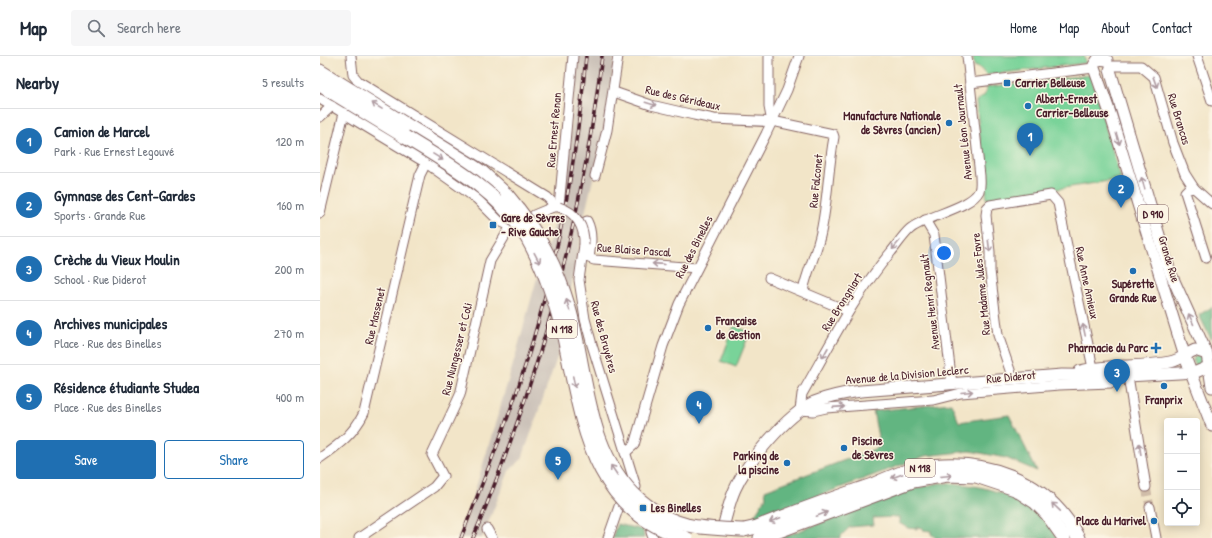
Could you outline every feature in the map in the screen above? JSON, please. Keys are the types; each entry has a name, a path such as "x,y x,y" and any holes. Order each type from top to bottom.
{"highway":[{"name":"N 118","path":"320,71 476,182 508,212 526,237 542,267 553,294 582,420 592,452 602,472 622,499 640,516 672,534 686,538"},
{"name":"N 118","path":"320,85 468,163 507,195 527,218 548,251 569,308 593,417 602,446 612,467 630,491 659,514 686,525 717,529 744,530 757,527 916,469 945,465 976,466 1004,473 1022,481 1057,507 1071,524 1078,538"},
{"name":"N 118","path":"760,538 914,481 947,475 976,476 1015,489 1035,502 1047,514 1064,538"}],"main road":[{"path":"1098,59 1109,63 1107,75 1094,66 1098,59"},
{"name":"Grande Rue","path":"1109,63 1170,272 1210,360 1212,387"},
{"name":"Grande Rue","path":"1094,66 1185,357 1212,426"},
{"name":"Avenue de la Division Leclerc","path":"724,524 736,488 742,477 784,423 800,410 815,402 840,394 1062,375 1128,376 1201,371 1210,360 1195,350 1185,357 1169,362 1116,365 1093,368 1062,375"},
{"path":"1128,376 1135,365"}],"street":[{"path":"351,56 353,75 358,81 547,197 556,207 571,212 581,224"},
{"name":"Rue Ernest Renan","path":"556,207 573,56"},
{"path":"595,176 614,92 618,56"},
{"path":"769,56 769,107 772,122"},
{"name":"Rue des Binelles","path":"625,453 634,445 663,346 678,304 772,122 787,90 799,56"},
{"name":"Avenue Léon Journault","path":"925,220 942,214 973,198 978,192 980,186 967,56"},
{"path":"1197,56 1212,101"},
{"name":"Rue Brancas","path":"1109,63 1141,66 1154,77 1173,143 1185,174 1194,188 1212,204"},
{"path":"970,83 1094,66"},
{"name":"Rue des Gérideaux","path":"614,92 651,105 714,119 772,122"},
{"path":"320,99 426,163"},
{"path":"320,118 332,106"},
{"path":"320,214 344,113"},
{"name":"Rue Falconet","path":"772,122 833,134 829,164 827,199 823,222 803,291"},
{"name":"Rue Nungesser et Coli","path":"362,537 434,487 444,476 432,455 460,396 490,261 510,226 499,221 477,199 426,163"},
{"name":"Rue Massenet","path":"320,458 349,436 358,425 364,413 420,175 426,163"},
{"path":"1194,188 1188,189 1185,192 1206,258"},
{"name":"Rue Anne Amieux","path":"987,208 990,205 1051,195 1058,203 1093,368"},
{"path":"534,216 556,207"},
{"name":"Rue Madame Jules Favre","path":"987,208 986,215 990,252 990,271 998,335 1012,380"},
{"name":"Rue Brongniart","path":"800,410 802,394 848,311 883,261 910,228 925,220"},
{"name":"Avenue Henri Regnault","path":"925,220 934,235 952,384"},
{"name":"Rue Blaise Pascal","path":"581,224 587,221 590,226 590,258 594,260 697,268"},
{"name":"Rue des Bruyères","path":"581,224 584,233 584,245 579,280 580,294 592,346 636,487"},
{"path":"769,278 848,311"},
{"path":"1116,365 1128,376 1146,488"},
{"name":"Rue Diderot","path":"800,410 813,411 826,408 933,400 968,392 1089,383 1111,383 1128,376"},
{"path":"608,538 631,472"},
{"path":"1150,506 1156,538"},
{"path":"487,529 492,538"}],"shaded area":[{"path":"578,56 615,56 605,128 585,213 560,349 522,459 509,471 482,538 457,538 467,517 514,361 538,274 564,197"}],"green space":[{"path":"973,56 1084,56 1086,63 986,75 980,68 974,66"},
{"path":"1090,75 1121,179 987,200 976,101 984,96 987,87"},
{"path":"1212,307 1212,341 1199,315"},
{"path":"734,326 750,332 736,367 721,361"},
{"path":"1196,356 1200,356 1202,357 1202,365 1196,366 1193,363 1193,359"},
{"path":"951,403 959,422 1009,415 1037,471 1006,458 970,451 925,456 751,521 766,497 765,490 880,447 873,411"},
{"path":"939,483 973,486 1006,495 1034,512 1047,524 1057,538 936,538 931,534 931,531 923,530 923,528 917,527 917,529 908,528 899,523 899,517 873,518 874,525 850,527 841,536 841,538 780,538 913,489"},
{"path":"617,524 643,530 644,538 612,538"}],"tunnel":[{"path":"1146,487 1150,507"}],"railway":[{"path":"461,538 498,445 518,388 531,347 553,265 570,182 582,98 586,56"},
{"path":"473,538 518,421 554,302 570,241 583,180 602,56"}],"place":[{"name":"Carrier Belleuse","path":"1007,83"},
{"name":"Albert-Ernest Carrier-Belleuse","path":"1028,106"},
{"name":"Manufacture Nationale de Sèvres (ancien)","path":"949,123"},
{"name":"Camion de Marcel","path":"1030,156"},
{"name":"Gymnase des Cent-Gardes","path":"1121,208"},
{"name":"Gare de Sèvres - Rive Gauche","path":"493,225"},
{"name":"Supérette Grande Rue","path":"1133,271"},
{"name":"Française de Gestion","path":"708,328"},
{"name":"Pharmacie du Parc","path":"1156,348"},
{"name":"Franprix","path":"1164,386"},
{"name":"Crèche du Vieux Moulin","path":"1117,392"},
{"name":"Archives municipales","path":"699,424"},
{"name":"Piscine de Sèvres","path":"844,448"},
{"name":"Parking de la piscine","path":"787,463"},
{"name":"Résidence étudiante Studea","path":"558,480"},
{"name":"Les Binelles","path":"643,508"},
{"name":"Place du Marivel","path":"1154,521"}]}
